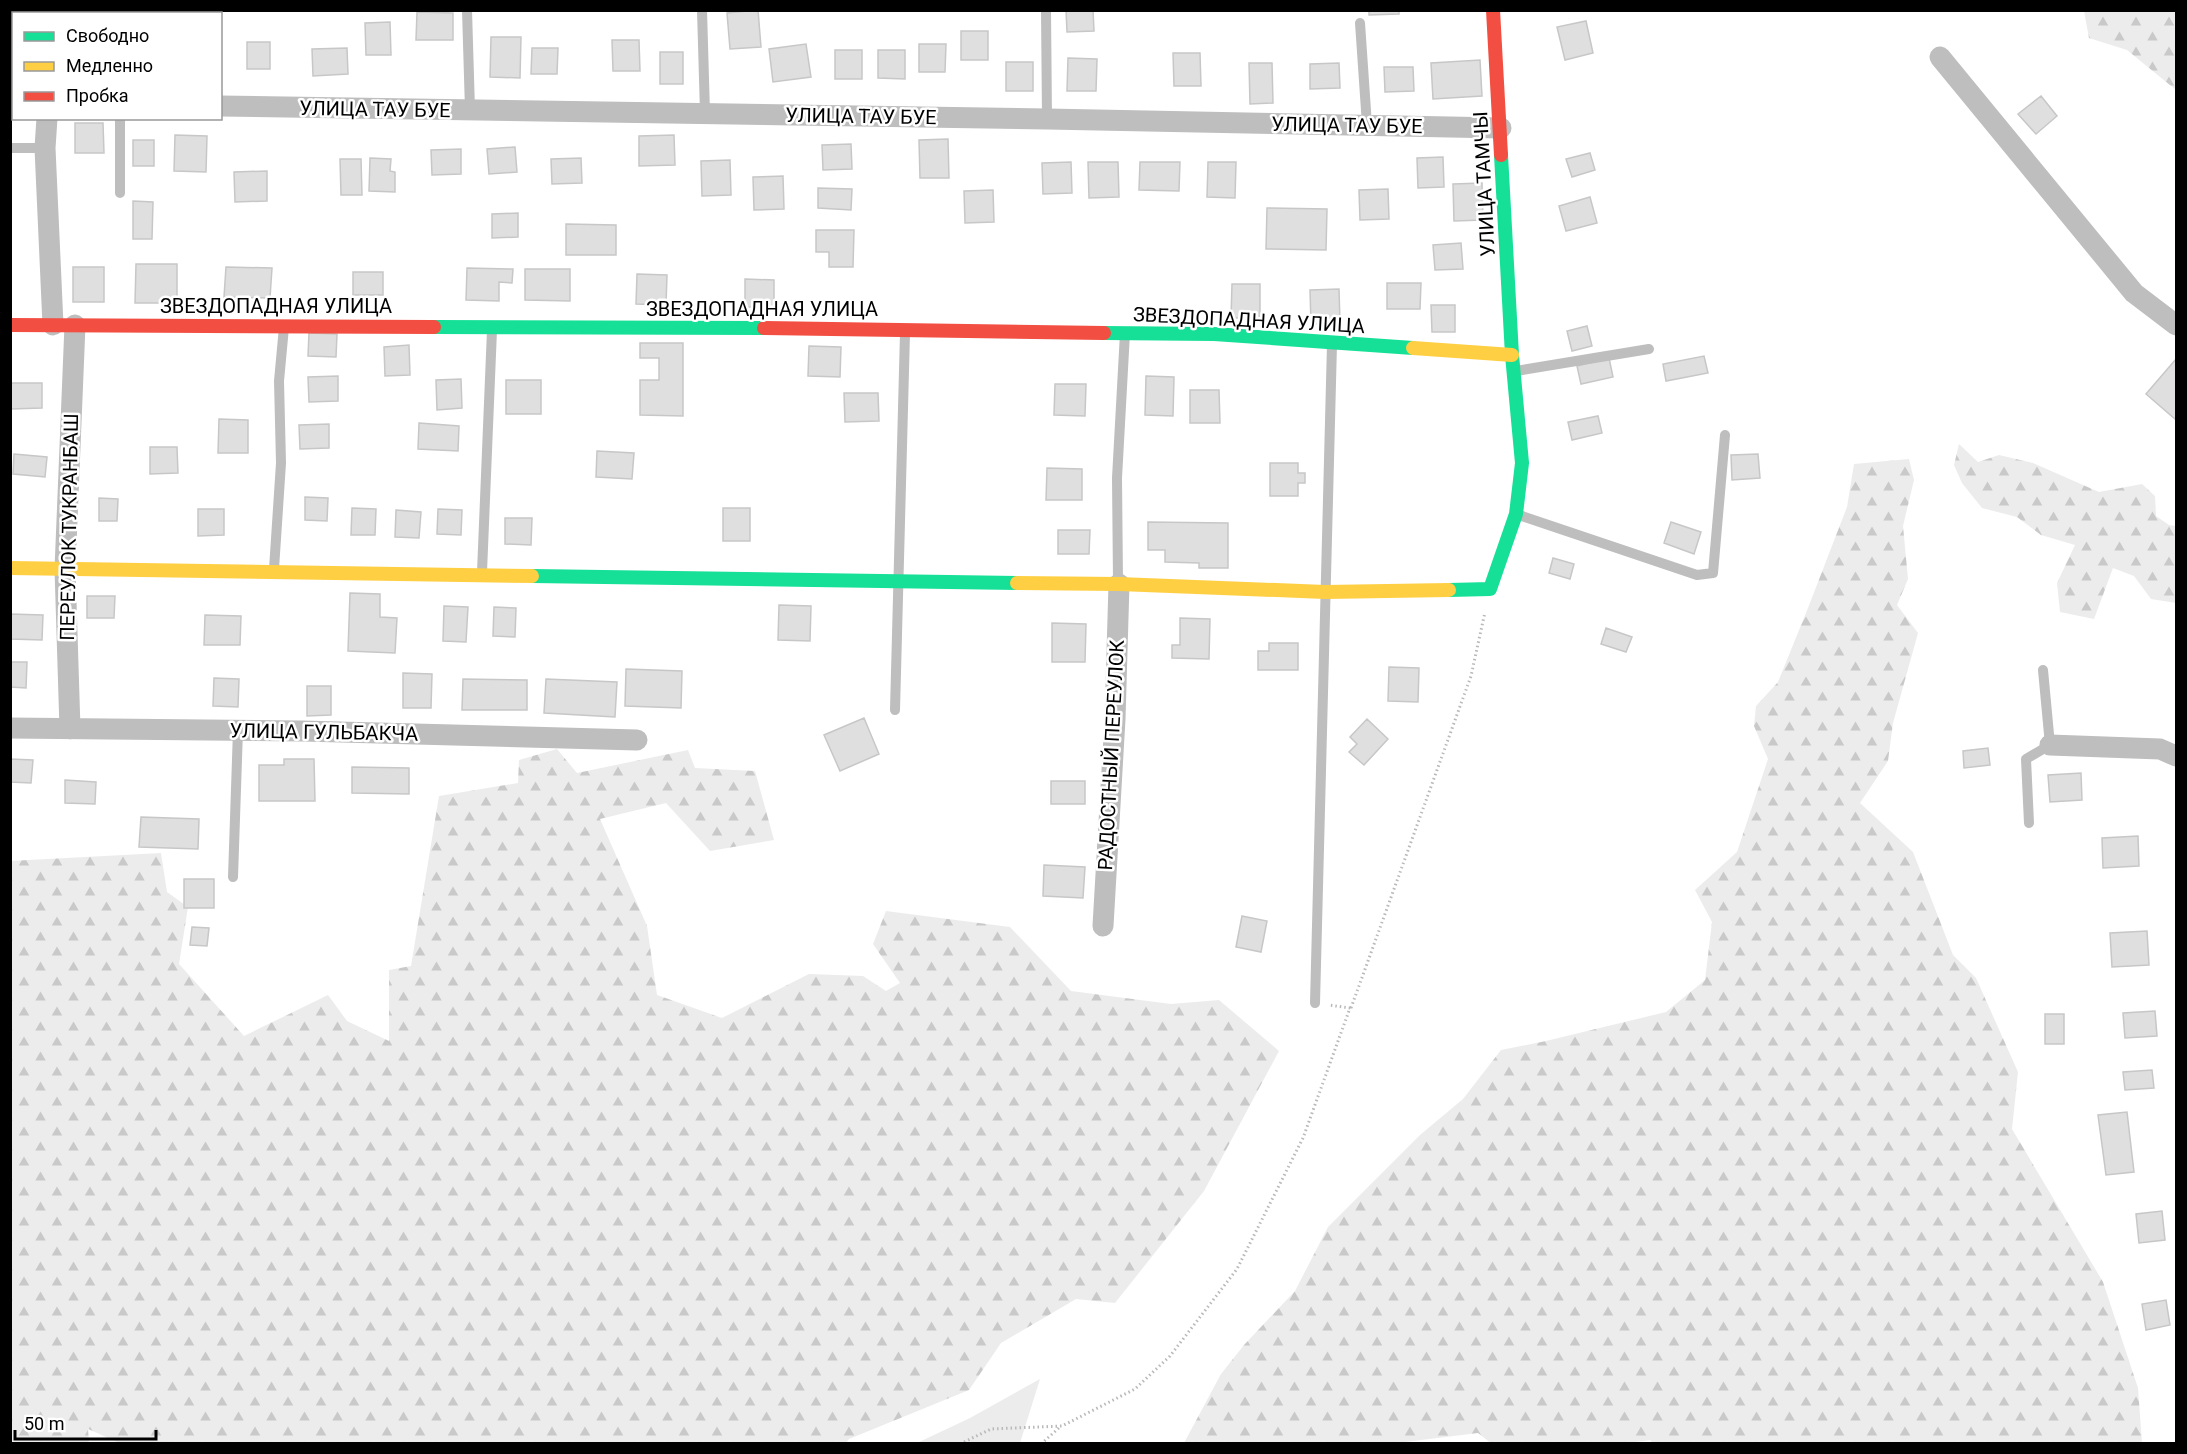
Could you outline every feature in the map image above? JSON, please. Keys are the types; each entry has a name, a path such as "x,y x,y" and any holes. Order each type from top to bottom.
{"street":[{"name":"УЛИЦА ТАМЧЫ","path":"1490,589 1516,514 1522,463 1512,355 1493,10"},
{"path":"1940,57 2134,293 2176,325"},
{"name":"УЛИЦА ТАУ БУЕ","path":"222,106 1047,119 1501,129"},
{"path":"47,120 45,148 53,325"},
{"name":"ЗВЕЗДОПАДНАЯ УЛИЦА","path":"10,324 1214,334 1512,355"},
{"name":"ПЕРЕУЛОК ТУКРАНБАШ","path":"70,729 65,569 75,325"},
{"path":"10,568 1119,584 1325,592 1490,589"},
{"name":"РАДОСТНЫЙ ПЕРЕУЛОК","path":"1103,926 1116,719 1119,584"},
{"name":"УЛИЦА ГУЛЬБАКЧА","path":"10,729 238,730 638,740"},
{"path":"2050,745 2160,749 2176,756"}],"lane":[{"path":"468,10 470,110"},
{"path":"702,10 705,113"},
{"path":"1046,10 1047,119"},
{"path":"1360,23 1367,125"},
{"path":"120,120 120,193"},
{"path":"10,148 45,148"},
{"path":"274,572 281,463 279,381 284,326"},
{"path":"482,575 492,327"},
{"path":"895,710 905,330"},
{"path":"1119,584 1117,478 1125,333"},
{"path":"1315,1003 1332,344"},
{"path":"1514,371 1649,349"},
{"path":"1516,514 1697,575 1713,573 1725,435"},
{"path":"2029,823 2026,759 2050,745 2043,670"},
{"path":"233,877 238,730"}],"path":[{"path":"1041,1443 1062,1426 1135,1389 1170,1356 1237,1269 1303,1138 1471,676 1490,589"},
{"path":"1315,1003 1350,1008"},
{"path":"960,1443 991,1429 1062,1426"}],"green space":[{"path":"2084,11 2176,11 2176,90 2127,50 2089,38"},
{"path":"1959,444 1978,462 1999,455 2033,463 2099,492 2142,484 2155,496 2156,516 2169,525 2176,526 2176,603 2151,599 2134,576 2113,568 2094,619 2060,612 2057,583 2075,545 2041,535 2017,517 1982,508 1962,483 1954,465"},
{"path":"1909,459 1914,480 1903,526 1908,579 1897,605 1918,633 1893,723 1888,761 1860,803 1913,852 1953,955 1976,978 2018,1072 2012,1129 2103,1282 2138,1388 2142,1443 1654,1444 1650,1440 1622,1444 1492,1444 1478,1433 1389,1444 1184,1443 1221,1374 1244,1345 1295,1291 1328,1227 1420,1135 1463,1099 1501,1050 1666,1012 1705,980 1712,922 1695,890 1737,852 1768,759 1754,726 1756,706 1778,682 1808,608 1847,507 1854,464"},
{"path":"557,749 577,773 688,750 695,768 755,771 774,840 710,851 666,803 600,819 647,926 657,995 722,1018 809,974 863,976 886,991 900,983 873,944 886,911 1010,927 1071,991 1171,1004 1219,1000 1279,1051 1204,1191 1115,1303 1076,1299 1001,1343 969,1390 849,1439 846,1443 122,1444 88,1429 89,1443 11,1443 10,861 161,853 167,892 188,907 179,964 244,1036 328,995 347,1021 389,1041 389,970 411,966 439,796 518,783 519,760"},
{"path":"1040,1379 1020,1443 917,1443 970,1418"}],"building":[{"path":"758,10 761,47 730,49 727,13"},
{"path":"1066,10 1093,10 1094,31 1067,32"},
{"path":"1369,10 1399,10 1399,14 1369,15"},
{"path":"417,12 453,13 453,40 416,40"},
{"path":"1586,21 1593,53 1565,60 1557,27"},
{"path":"390,22 391,55 366,55 365,23"},
{"path":"961,31 988,31 988,60 961,60"},
{"path":"491,37 521,37 520,78 490,77"},
{"path":"612,40 639,40 640,71 613,71"},
{"path":"247,42 270,42 270,69 247,69"},
{"path":"806,44 811,77 773,82 769,49"},
{"path":"919,44 946,44 945,72 919,72"},
{"path":"347,48 348,74 313,76 312,49"},
{"path":"532,48 558,48 557,74 531,74"},
{"path":"835,50 862,50 862,79 835,79"},
{"path":"878,50 905,50 905,79 878,78"},
{"path":"660,52 683,52 683,84 660,84"},
{"path":"1173,53 1200,53 1201,86 1174,86"},
{"path":"1068,58 1097,59 1096,91 1067,91"},
{"path":"1480,60 1482,96 1433,99 1431,63"},
{"path":"1006,62 1033,62 1033,91 1006,91"},
{"path":"1249,63 1272,63 1273,103 1250,104"},
{"path":"1339,63 1340,88 1310,89 1310,64"},
{"path":"1384,67 1413,67 1414,91 1385,92"},
{"path":"2041,96 2057,116 2036,134 2018,114"},
{"path":"75,123 103,123 104,153 75,153"},
{"path":"175,135 207,136 206,172 174,171"},
{"path":"674,135 675,165 639,166 639,136"},
{"path":"948,139 949,178 920,178 919,140"},
{"path":"133,140 154,140 154,166 133,166"},
{"path":"851,144 852,169 823,170 822,145"},
{"path":"515,147 517,172 489,174 487,149"},
{"path":"461,149 461,174 432,175 431,150"},
{"path":"1590,153 1595,170 1572,177 1566,159"},
{"path":"1443,157 1444,187 1418,188 1417,158"},
{"path":"370,158 391,159 390,171 395,172 395,192 369,191"},
{"path":"581,158 582,183 552,184 551,159"},
{"path":"340,159 361,159 362,195 341,195"},
{"path":"730,160 731,195 702,196 701,161"},
{"path":"1071,162 1072,193 1043,194 1042,163"},
{"path":"1088,162 1118,162 1119,197 1089,198"},
{"path":"1140,162 1180,162 1179,191 1139,190"},
{"path":"1208,162 1236,162 1235,198 1207,197"},
{"path":"267,171 267,201 235,202 234,172"},
{"path":"783,176 784,209 754,210 753,177"},
{"path":"1482,183 1483,220 1454,221 1453,184"},
{"path":"818,188 852,189 851,210 818,208"},
{"path":"1388,189 1389,219 1360,220 1359,190"},
{"path":"993,190 994,222 965,223 964,191"},
{"path":"1590,197 1597,223 1566,231 1559,206"},
{"path":"133,201 153,202 152,239 133,239"},
{"path":"1267,208 1327,209 1326,250 1266,249"},
{"path":"518,213 518,237 492,238 492,214"},
{"path":"566,224 616,225 616,255 566,255"},
{"path":"816,230 854,230 853,267 829,267 829,252 816,252"},
{"path":"1461,243 1463,269 1435,270 1433,245"},
{"path":"136,264 177,264 177,303 135,303"},
{"path":"73,267 104,267 104,302 73,302"},
{"path":"226,267 272,268 270,298 224,297"},
{"path":"467,268 513,269 512,283 499,282 499,301 466,300"},
{"path":"525,269 570,269 570,301 525,300"},
{"path":"353,272 383,272 383,295 353,295"},
{"path":"637,274 667,275 666,305 636,304"},
{"path":"745,279 774,280 774,307 745,307"},
{"path":"1387,283 1421,283 1420,309 1387,309"},
{"path":"1232,284 1260,284 1260,318 1231,318"},
{"path":"1339,289 1340,323 1311,324 1310,290"},
{"path":"1431,305 1455,305 1455,332 1432,332"},
{"path":"1587,326 1592,346 1572,351 1567,331"},
{"path":"309,333 337,334 336,357 308,356"},
{"path":"640,343 683,343 683,416 640,415 640,380 659,380 659,358 640,358"},
{"path":"409,345 410,375 385,376 384,347"},
{"path":"809,346 841,347 840,377 808,376"},
{"path":"1704,356 1708,373 1666,381 1663,364"},
{"path":"1609,358 1613,377 1581,384 1577,366"},
{"path":"2176,359 2176,417 2175,419 2146,394"},
{"path":"338,376 338,401 309,402 308,377"},
{"path":"1146,376 1174,377 1173,416 1145,415"},
{"path":"461,379 462,408 437,410 436,380"},
{"path":"506,380 541,380 541,414 506,414"},
{"path":"11,383 42,383 42,408 11,409"},
{"path":"1055,384 1086,384 1085,416 1054,415"},
{"path":"1190,390 1219,390 1220,423 1190,423"},
{"path":"844,393 878,393 879,421 845,422"},
{"path":"1598,416 1602,433 1572,440 1568,422"},
{"path":"219,419 248,420 248,453 218,453"},
{"path":"419,423 459,426 458,451 418,449"},
{"path":"329,424 329,448 300,449 299,425"},
{"path":"150,447 177,447 178,473 150,474"},
{"path":"597,451 634,453 632,479 596,477"},
{"path":"14,454 47,457 45,477 13,474"},
{"path":"1758,454 1760,478 1732,480 1731,455"},
{"path":"1270,463 1298,463 1298,473 1305,473 1305,483 1298,483 1298,496 1270,496"},
{"path":"1047,468 1082,469 1082,500 1046,500"},
{"path":"305,497 328,498 327,521 305,520"},
{"path":"99,498 118,499 117,521 99,521"},
{"path":"352,508 376,509 375,535 351,535"},
{"path":"723,508 750,508 750,541 723,541"},
{"path":"198,509 224,509 224,535 198,536"},
{"path":"438,509 462,510 461,535 437,534"},
{"path":"396,510 421,512 419,538 395,537"},
{"path":"505,518 532,518 531,545 505,544"},
{"path":"1148,522 1228,523 1228,568 1199,568 1199,563 1165,562 1165,550 1148,550"},
{"path":"1671,522 1701,532 1694,554 1664,543"},
{"path":"1058,530 1090,530 1089,554 1058,554"},
{"path":"1553,558 1574,564 1570,579 1549,573"},
{"path":"350,593 380,594 380,617 397,618 395,653 348,651"},
{"path":"87,596 115,596 114,618 87,618"},
{"path":"779,605 811,606 810,641 778,640"},
{"path":"444,606 468,607 466,642 443,641"},
{"path":"494,607 516,608 515,637 493,636"},
{"path":"10,614 43,615 42,640 10,639"},
{"path":"205,615 241,616 240,645 204,645"},
{"path":"1180,618 1210,619 1209,659 1172,658 1172,645 1180,645"},
{"path":"1052,623 1086,624 1085,662 1052,662"},
{"path":"1606,628 1632,637 1626,652 1601,644"},
{"path":"1269,643 1298,643 1298,670 1258,670 1258,651 1269,651"},
{"path":"10,662 27,662 26,688 10,687"},
{"path":"1389,667 1419,668 1418,702 1388,701"},
{"path":"626,669 682,671 681,708 625,706"},
{"path":"403,673 432,674 431,708 403,708"},
{"path":"214,678 239,679 238,707 213,706"},
{"path":"463,679 527,680 527,710 462,710"},
{"path":"546,679 617,682 615,717 544,713"},
{"path":"307,686 331,686 331,715 307,716"},
{"path":"864,718 879,754 840,771 824,735"},
{"path":"1367,719 1388,739 1364,765 1349,752 1357,744 1350,737"},
{"path":"1988,748 1990,765 1964,768 1963,751"},
{"path":"10,759 33,760 31,783 10,782"},
{"path":"284,759 314,759 315,801 259,801 259,765 284,765"},
{"path":"352,767 409,768 409,794 352,793"},
{"path":"2081,773 2082,800 2050,802 2048,775"},
{"path":"65,780 96,782 95,804 65,803"},
{"path":"1051,781 1085,781 1085,804 1051,804"},
{"path":"141,817 199,819 198,849 139,847"},
{"path":"2138,836 2139,866 2103,868 2102,838"},
{"path":"1044,865 1085,867 1083,898 1043,896"},
{"path":"184,879 214,879 214,908 184,908"},
{"path":"1242,916 1267,921 1261,952 1236,947"},
{"path":"192,927 209,928 207,946 190,945"},
{"path":"2147,931 2149,965 2112,967 2110,933"},
{"path":"2155,1011 2157,1036 2125,1038 2123,1013"},
{"path":"2045,1014 2064,1014 2064,1044 2045,1044"},
{"path":"2152,1070 2154,1088 2125,1090 2123,1072"},
{"path":"2127,1112 2134,1172 2106,1175 2098,1115"},
{"path":"2162,1211 2165,1240 2139,1243 2136,1214"},
{"path":"2166,1300 2170,1325 2146,1330 2142,1304"}],"traffic: fast":[{"path":"1449,590 1490,589 1516,514 1522,463 1512,355 1501,155"},
{"path":"434,327 764,328"},
{"path":"1104,333 1214,334 1413,348"},
{"path":"532,576 1017,583"}],"traffic: slow":[{"path":"1413,348 1512,355"},
{"path":"10,568 532,576"},
{"path":"1017,583 1119,584 1325,592 1449,590"}],"traffic: jam":[{"path":"1493,10 1501,155"},
{"path":"10,325 434,327"},
{"path":"764,328 1104,333"}]}
